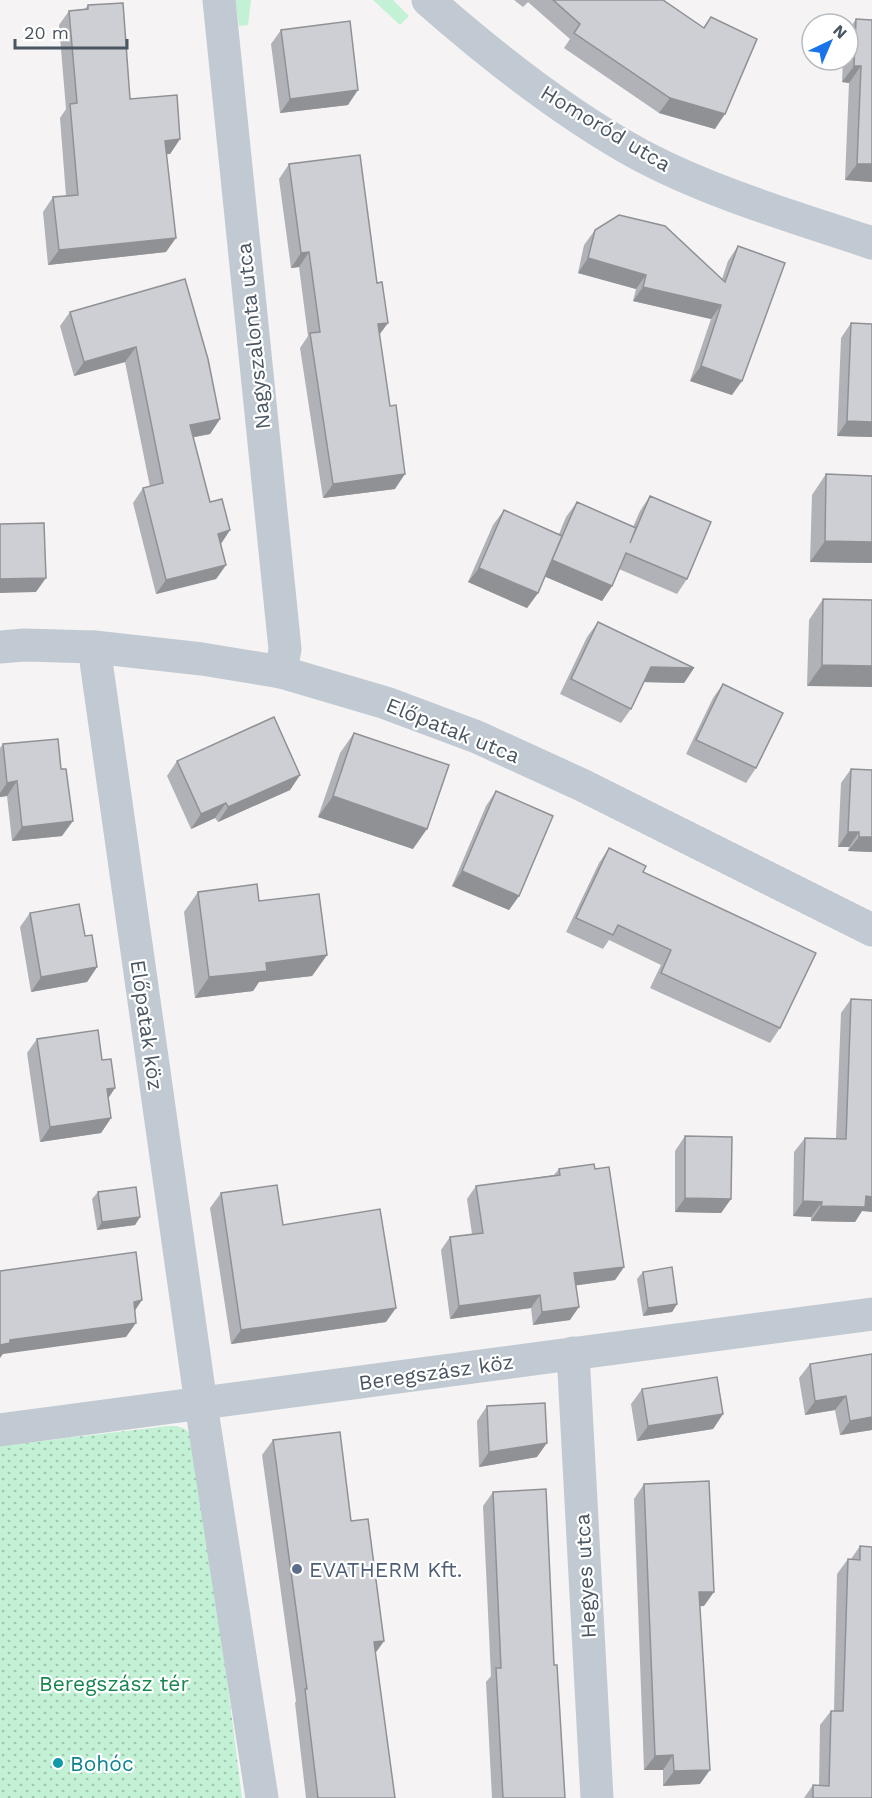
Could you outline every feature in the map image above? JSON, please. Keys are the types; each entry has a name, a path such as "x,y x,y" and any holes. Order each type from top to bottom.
{"street":[{"name":"Nagyszalonta utca","path":"219,0 285,648 281,672"},
{"name":"Homoród utca","path":"428,0 529,82 578,117 642,156 727,194 872,243"},
{"name":"Előpatak utca","path":"0,647 24,645 94,647 202,659 281,672 387,703 477,737 582,785 872,930"},
{"name":"Előpatak köz","path":"94,647 201,1404"},
{"name":"Beregszász köz","path":"0,1430 872,1314"},
{"name":"Hegyes utca","path":"573,1353 597,1798"},
{"path":"201,1404 262,1798"}],"green space":[{"path":"235,0 251,0 248,25 239,26"},
{"path":"373,0 393,0 409,16 400,25"},
{"name":"Beregszász tér","path":"168,1426 180,1427 188,1431 198,1449 242,1798 0,1798 0,1446"}],"building":[{"path":"553,0 663,0 704,28 711,17 757,39 725,114 670,98 574,33 580,24"},
{"path":"123,3 130,99 177,95 180,139 165,141 176,238 59,250 53,197 78,195 70,104 77,103 69,11 88,9 88,5"},
{"path":"860,19 872,20 872,164 857,164 861,66"},
{"path":"350,21 358,90 290,99 281,30"},
{"path":"360,155 377,283 382,282 388,323 378,324 390,406 396,405 405,474 333,484 310,333 320,332 309,252 301,253 289,164"},
{"path":"619,215 665,226 725,282 738,246 785,263 742,381 701,366 721,305 643,287 646,275 588,258 595,230"},
{"path":"185,279 208,359 220,419 190,425 210,502 222,499 230,530 218,534 226,565 166,580 143,488 163,483 136,347 84,362 70,312"},
{"path":"851,323 872,324 872,422 847,421"},
{"path":"826,474 872,476 872,542 825,541"},
{"path":"650,496 711,522 687,579 626,553 612,586 552,560 577,502 636,528 630,543"},
{"path":"504,510 562,536 538,593 479,568"},
{"path":"44,523 46,578 0,579 0,524"},
{"path":"823,599 872,600 872,666 822,665"},
{"path":"598,622 694,668 651,667 631,709 571,679"},
{"path":"723,684 783,713 756,768 696,740"},
{"path":"274,717 300,775 228,807 226,803 201,814 177,761"},
{"path":"354,733 449,765 427,829 333,796"},
{"path":"58,739 61,769 66,769 73,821 22,827 17,781 7,783 3,744"},
{"path":"851,769 872,770 872,837 859,837 859,832 848,832"},
{"path":"496,791 553,816 519,896 462,871"},
{"path":"609,848 646,866 643,872 816,953 780,1028 661,973 671,950 618,925 613,935 576,918"},
{"path":"257,884 259,901 319,894 327,955 266,963 267,971 209,977 198,892"},
{"path":"79,904 85,936 92,935 97,967 41,977 30,913"},
{"path":"851,999 872,1000 872,1197 866,1196 865,1207 821,1206 822,1202 803,1201 805,1138 846,1139"},
{"path":"98,1030 102,1060 111,1059 115,1088 107,1089 111,1118 50,1127 37,1039"},
{"path":"685,1136 732,1137 731,1199 685,1198"},
{"path":"594,1164 595,1169 609,1167 624,1267 574,1273 579,1307 542,1312 540,1295 459,1306 450,1237 483,1233 476,1186 560,1175 559,1169"},
{"path":"277,1185 283,1225 380,1209 396,1308 241,1330 221,1193"},
{"path":"136,1187 140,1217 102,1222 98,1192"},
{"path":"136,1252 142,1300 134,1302 136,1323 10,1340 10,1343 0,1345 0,1271"},
{"path":"672,1267 677,1304 648,1308 643,1272"},
{"path":"872,1354 872,1417 850,1421 846,1396 815,1401 810,1364"},
{"path":"717,1377 723,1414 648,1426 642,1389"},
{"path":"545,1403 547,1443 489,1452 487,1406"},
{"path":"340,1432 351,1521 368,1519 384,1641 374,1642 395,1798 318,1798 305,1689 307,1689 273,1440"},
{"path":"709,1481 714,1592 699,1592 710,1770 674,1771 673,1755 655,1756 644,1484"},
{"path":"546,1489 554,1665 557,1665 565,1798 503,1798 496,1668 501,1668 493,1492"},
{"path":"860,1546 872,1547 872,1798 813,1798 813,1785 829,1786 831,1711 843,1711 848,1559 860,1560"}],"place":[{"name":"EVATHERM Kft.","path":"297,1569"},
{"name":"Bohóc","path":"58,1763"}]}
